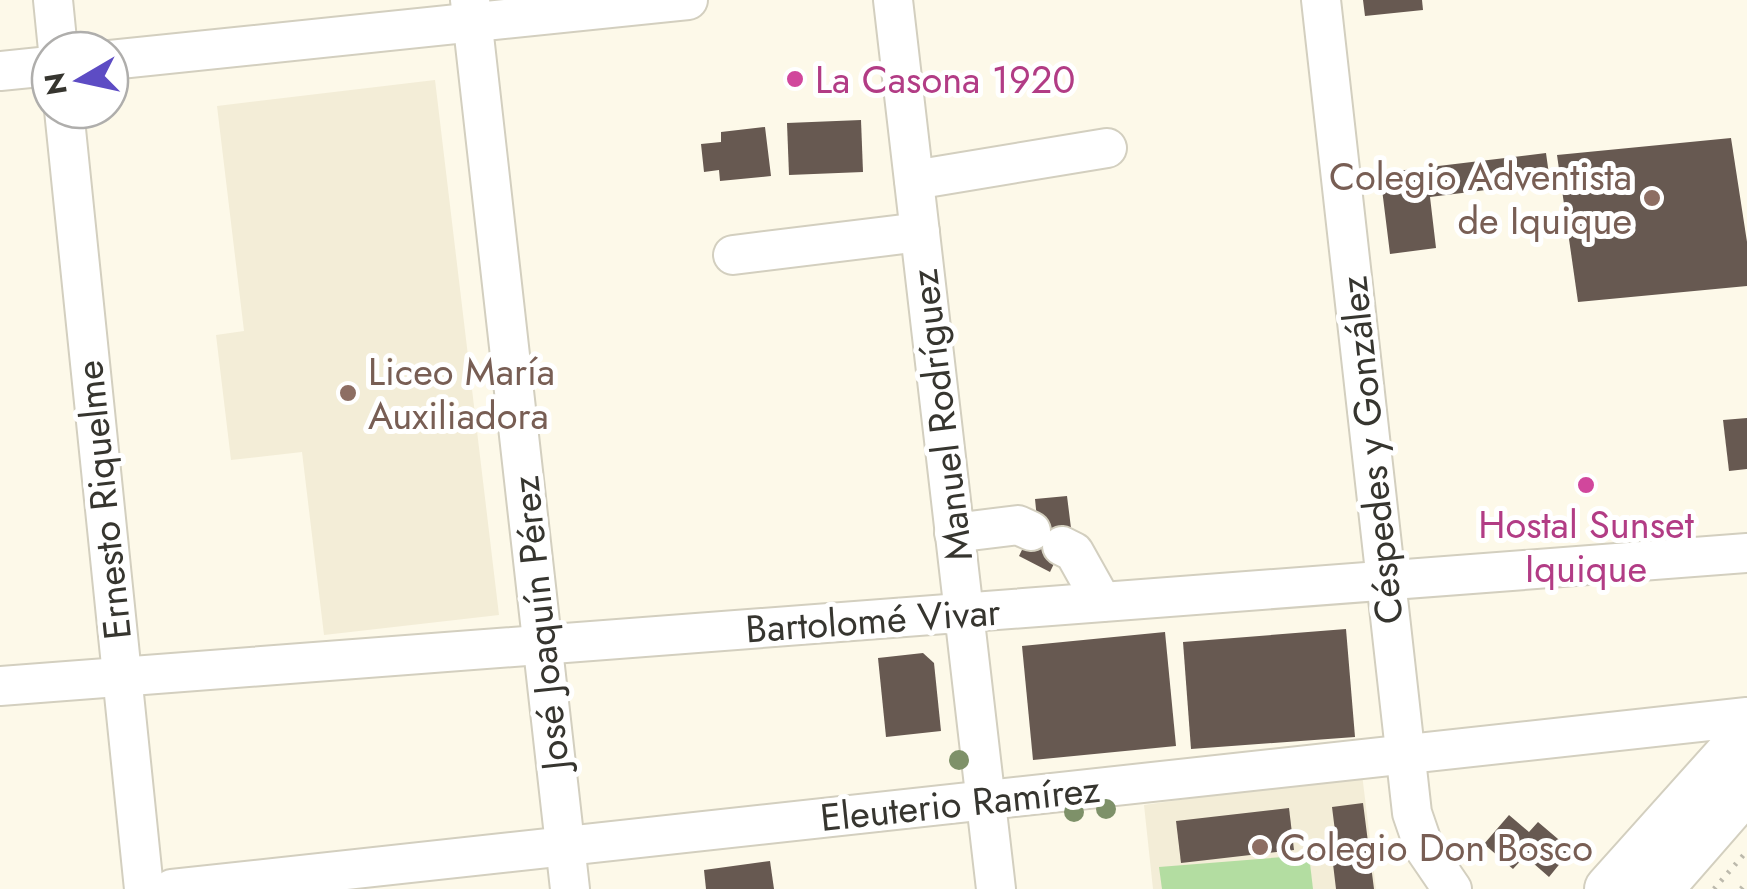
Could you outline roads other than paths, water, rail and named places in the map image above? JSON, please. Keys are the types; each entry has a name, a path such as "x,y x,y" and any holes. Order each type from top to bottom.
{"main road":[{"path":"1608,889 1747,735"},
{"path":"1658,889 1747,788"}],"street":[{"path":"52,0 56,30"},
{"path":"130,57 471,11 688,0"},
{"name":"Manuel Rodríguez","path":"893,0 996,889"},
{"name":"Céspedes y González","path":"1321,0 1405,755 1417,831 1436,869 1452,889"},
{"name":"José Joaquín Pérez","path":"471,11 570,889"},
{"path":"0,71 30,68"},
{"name":"Ernesto Riquelme","path":"66,130 144,889"},
{"path":"914,180 1106,148"},
{"path":"733,255 920,232"},
{"path":"954,533 1018,525 1046,538 1074,552 1102,602"},
{"name":"Bartolomé Vivar","path":"0,686 1747,553"},
{"name":"Eleuterio Ramírez","path":"172,889 308,882 565,846 1747,717"}],"place":[{"name":"La Casona 1920","path":"795,79"},
{"name":"Colegio Adventista de Iquique","path":"1652,198"},
{"name":"Liceo María Auxiliadora","path":"348,393"},
{"name":"Hostal Sunset Iquique","path":"1586,485"},
{"name":"Colegio Don Bosco","path":"1260,847"}]}
